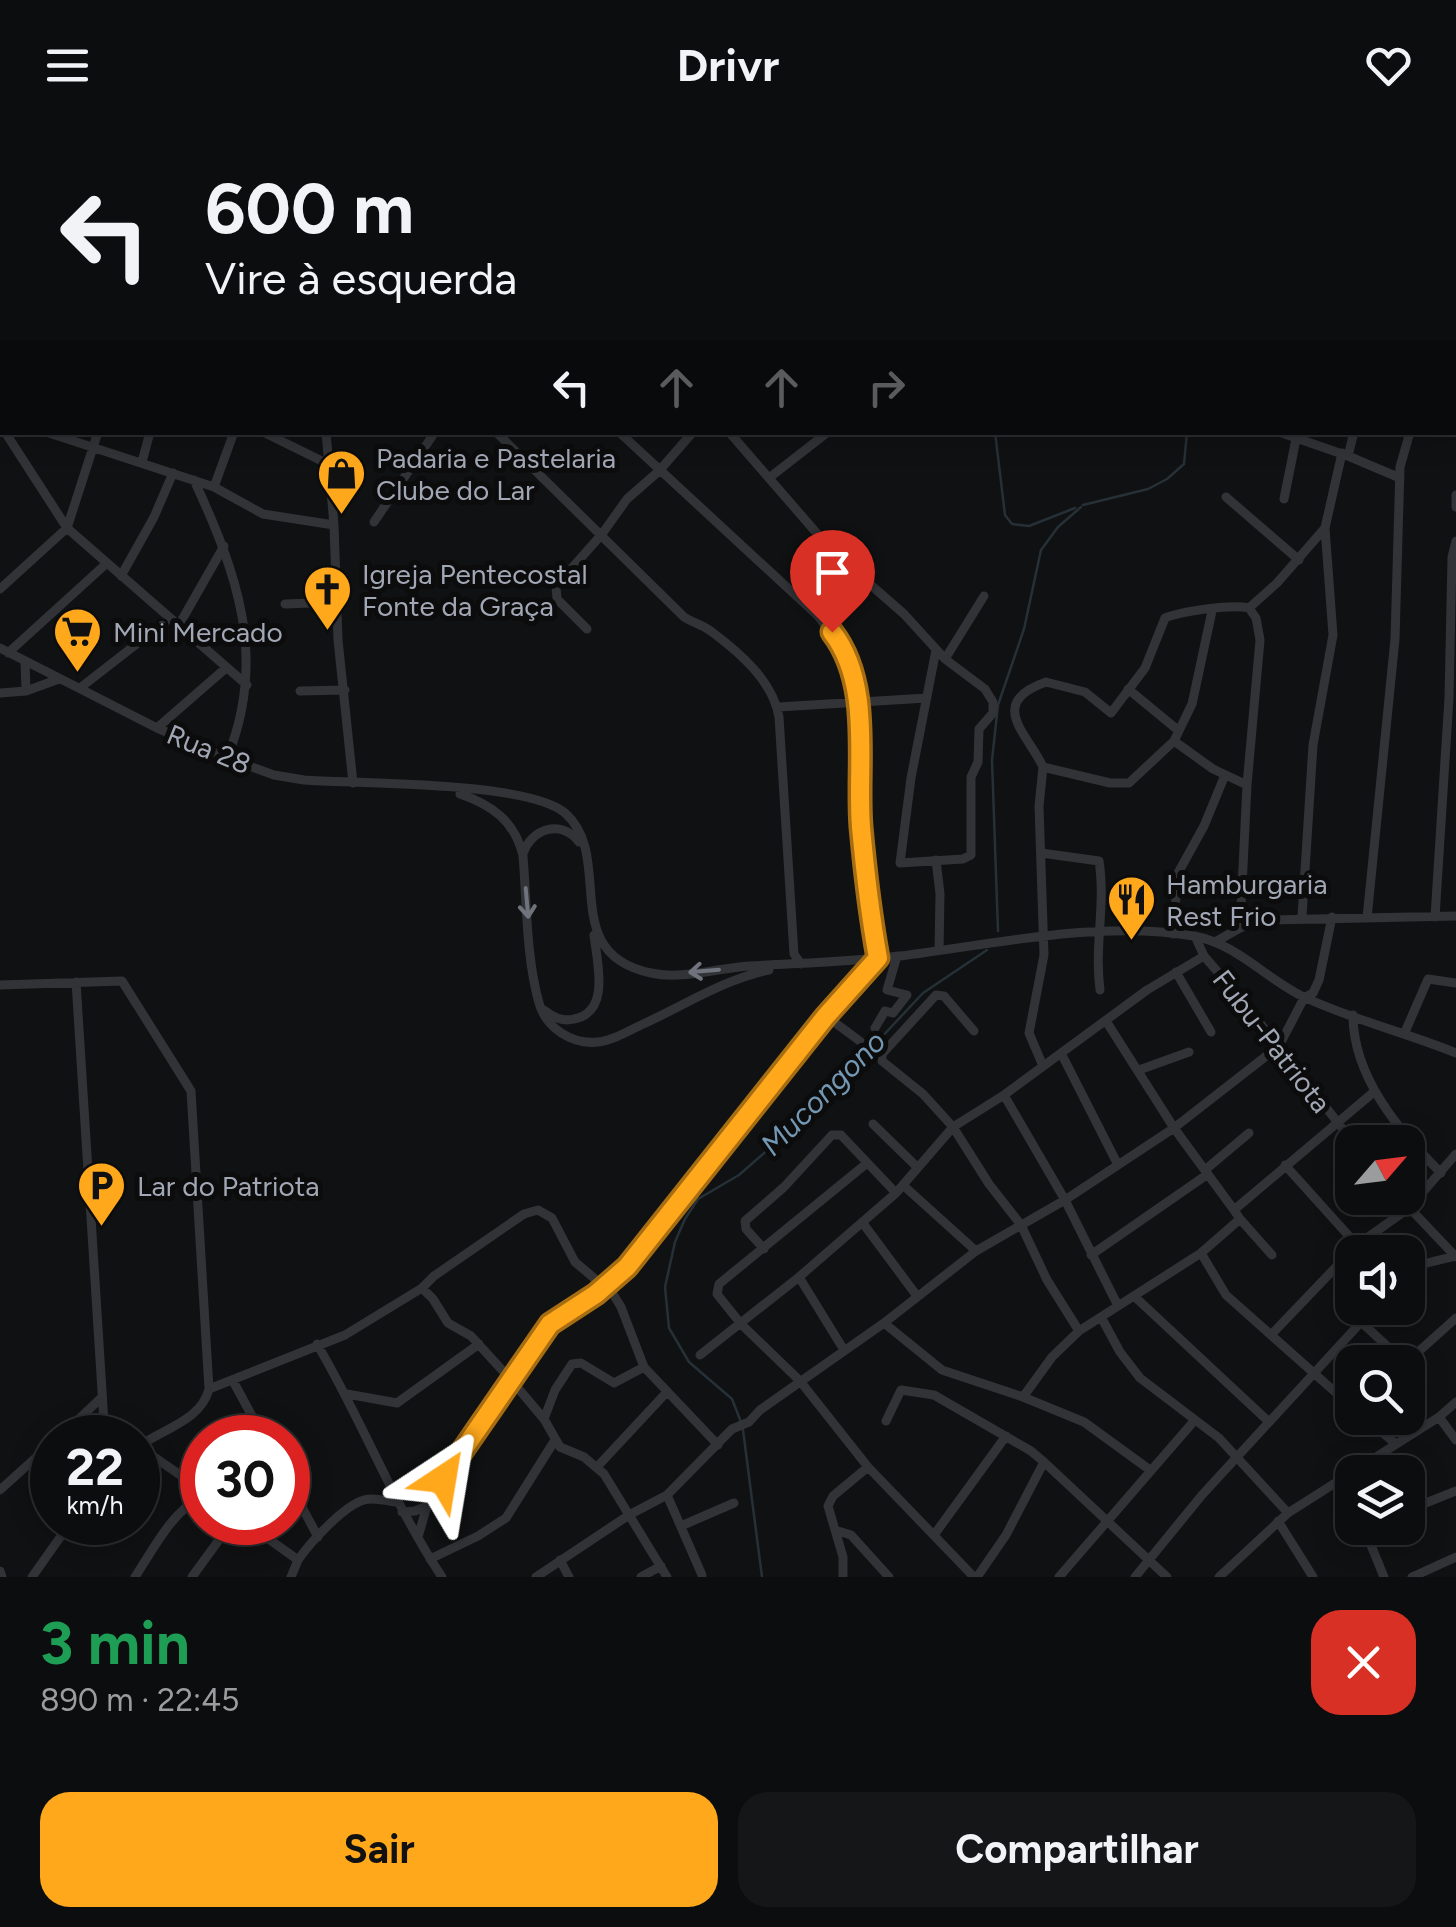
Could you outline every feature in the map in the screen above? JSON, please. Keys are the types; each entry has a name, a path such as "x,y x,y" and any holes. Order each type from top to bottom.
{"street":[{"path":"9,435 67,528 247,685"},
{"path":"56,435 214,487 263,514 334,525"},
{"path":"0,571 4,586 67,528 97,435"},
{"path":"142,462 149,435"},
{"path":"214,487 233,435"},
{"path":"269,435 328,464"},
{"path":"326,435 353,783"},
{"path":"374,522 434,435"},
{"path":"499,435 684,618 713,632 755,670 770,690 778,708 794,954 801,964"},
{"path":"622,435 832,632 846,653 857,702 861,825 878,958"},
{"path":"587,629 557,599 556,586 627,499 660,471 690,435"},
{"path":"732,435 833,552 904,614 946,659 986,689 994,708 979,729 978,762 971,777 972,853 963,859 900,863 911,778 936,650"},
{"path":"768,478 824,435"},
{"path":"1286,435 1400,478"},
{"path":"1302,918 1313,745 1333,635 1325,528 1353,435"},
{"path":"1367,918 1395,638 1400,478 1409,435"},
{"path":"1284,498 1296,439"},
{"path":"122,576 154,517 172,473"},
{"path":"194,480 232,568 247,654 244,708 227,758"},
{"path":"1456,495 1456,507"},
{"path":"1226,497 1299,560"},
{"path":"1249,608 1299,560 1325,528"},
{"path":"1434,918 1456,541"},
{"path":"80,688 174,621 224,546"},
{"path":"4,650 107,563"},
{"path":"946,659 984,596"},
{"path":"285,604 337,602"},
{"path":"1043,1066 1030,1033 1043,973 1039,806 1043,767 1014,718 1021,696 1046,682 1058,684 1085,692 1111,713 1149,661 1165,618 1227,605 1249,608 1256,618 1260,640 1240,928"},
{"path":"1043,767 1129,783 1176,736 1192,704 1212,611"},
{"name":"Rua 28","path":"4,650 157,728 274,774 434,788"},
{"path":"25,662 26,691"},
{"path":"157,728 226,668"},
{"path":"0,693 26,691 59,678"},
{"path":"1128,689 1176,736 1225,775 1247,785"},
{"path":"300,690 345,690"},
{"path":"778,708 927,698"},
{"path":"1173,934 1178,874 1225,775"},
{"path":"434,788 463,794 491,806 517,837 523,856 539,1004 564,1036 596,1042 614,1038 760,972 801,964"},
{"path":"434,788 542,800 570,818 584,849 598,998 585,1015 565,1020 547,1013 539,1004"},
{"path":"523,856 529,841 547,829 566,830 584,849"},
{"path":"1041,853 1099,861 1103,911 1099,932 1100,990"},
{"path":"936,860 939,950"},
{"path":"1215,942 1240,928 1270,920 1456,916"},
{"path":"536,1577 629,1515 667,1495 732,1429 749,1422 976,1251 1065,1200 1174,1128 1279,1046 1304,998 1313,994 1319,980 1332,917"},
{"path":"593,921 607,950 631,968 656,974 878,958 1099,932 1194,936 1215,942 1304,998 1456,1053"},
{"name":"Fubu-Patriota","path":"1194,936 1204,956 1339,1125"},
{"path":"875,1028 885,1010 894,1013 907,995 887,990 897,956"},
{"path":"700,1354 742,1324 900,1190 952,1127 1204,956"},
{"path":"417,1537 427,1506 550,1324 627,1267 826,1016 878,958"},
{"path":"1176,972 1212,1032"},
{"path":"1406,1032 1428,979 1456,984"},
{"path":"0,985 118,980 131,991 191,1092 210,1389 192,1415 160,1434"},
{"path":"76,982 103,1415"},
{"path":"974,1031 944,996 936,995 882,1054 882,1061 923,1094 952,1127 1021,1225 1047,1280 1079,1331"},
{"path":"1352,1015 1353,1038 1376,1091 1418,1150 1441,1172"},
{"path":"826,1016 860,1042"},
{"path":"1106,1021 1174,1128 1272,1255"},
{"path":"1140,1070 1189,1052"},
{"path":"1060,1053 1118,1165"},
{"path":"1024,1397 1052,1357 1079,1331 1201,1253 1284,1165 1376,1091"},
{"path":"1004,1095 1065,1200 1118,1306"},
{"path":"873,1124 917,1167"},
{"path":"1090,1255 1207,1172 1249,1133"},
{"path":"764,1249 746,1229 745,1221 784,1187 832,1135 841,1135 866,1164 976,1251"},
{"path":"1425,1190 1456,1154"},
{"path":"866,1164 716,1290 724,1305 800,1381 868,1467 976,1577 1006,1534 1044,1462"},
{"path":"1284,1165 1348,1235"},
{"path":"210,1389 345,1335 422,1288 524,1214 538,1210 552,1218 576,1262 606,1286 621,1307 644,1367 718,1445"},
{"path":"1371,1235 1399,1215"},
{"path":"1416,1215 1455,1257"},
{"path":"862,1222 917,1296"},
{"path":"1201,1253 1221,1290 1335,1391"},
{"path":"1425,1264 1455,1257"},
{"path":"1271,1335 1335,1268"},
{"path":"799,1277 844,1350"},
{"path":"422,1288 448,1323 479,1344 512,1381 544,1418 555,1440 568,1452 597,1467 667,1577"},
{"path":"1134,1296 1268,1421"},
{"path":"1101,1317 1129,1366 1163,1398 1219,1438 1288,1513"},
{"path":"1365,1325 1408,1361 1456,1318"},
{"path":"884,1323 942,1370 1084,1422 1150,1470"},
{"path":"1134,1577 1188,1511 1355,1325"},
{"path":"317,1344 347,1394 399,1507 442,1577"},
{"path":"347,1394 397,1403 479,1344"},
{"path":"544,1418 572,1364 578,1362 614,1383 644,1367"},
{"path":"233,1381 251,1415"},
{"path":"886,1421 901,1390 934,1395 1044,1462 1167,1577"},
{"path":"597,1467 666,1393"},
{"path":"83,1415 102,1397"},
{"path":"1378,1455 1456,1402"},
{"path":"1439,1417 1456,1440"},
{"path":"1063,1576 1194,1421"},
{"path":"1385,1435 1396,1444"},
{"path":"934,1535 1006,1436"},
{"path":"430,1559 506,1518 555,1440"},
{"path":"0,1490 30,1463"},
{"path":"843,1577 845,1563 829,1502 868,1467"},
{"path":"1222,1576 1278,1521 1335,1482"},
{"path":"1425,1503 1456,1491"},
{"path":"667,1495 702,1574"},
{"path":"291,1577 298,1560 318,1536 364,1500 415,1511 427,1506"},
{"path":"681,1526 734,1504"},
{"path":"135,1577 158,1539 180,1515"},
{"path":"310,1521 318,1536"},
{"path":"1278,1521 1313,1577"},
{"path":"834,1530 856,1539 889,1577"},
{"path":"32,1577 55,1545"},
{"path":"192,1577 215,1545"},
{"path":"277,1545 298,1560"},
{"path":"1371,1545 1384,1577"},
{"path":"1412,1577 1456,1557"},
{"path":"560,1560 569,1577"},
{"path":"642,1577 662,1566"}],"waterway":[{"path":"995,435 1005,515 1012,524 1029,526 1075,508"},
{"path":"1083,505 1148,489 1167,479 1184,464 1187,435"},
{"name":"Mucongono","path":"998,931 992,760 998,705 1024,629 1041,550 1058,527 1081,507"},
{"name":"Mucongono","path":"741,1422 732,1399 689,1362 669,1328 665,1287 675,1242 685,1219 698,1199 739,1175 803,1119 835,1080 863,1057 923,993 987,950"},
{"name":"Mucongono","path":"743,1430 762,1577"}],"place":[{"name":"Padaria e Pastelaria Clube do Lar","path":"341,516"},
{"name":"Igreja Pentecostal Fonte da Graça","path":"327,632"},
{"name":"Mini Mercado","path":"78,674"},
{"name":"Hamburgaria Rest Frio","path":"1131,942"},
{"name":"Lar do Patriota","path":"102,1228"}],"route":[{"path":"443,1479 550,1324 596,1294 627,1267 826,1016 878,958 861,825 854,680 846,653 832,632"}]}
